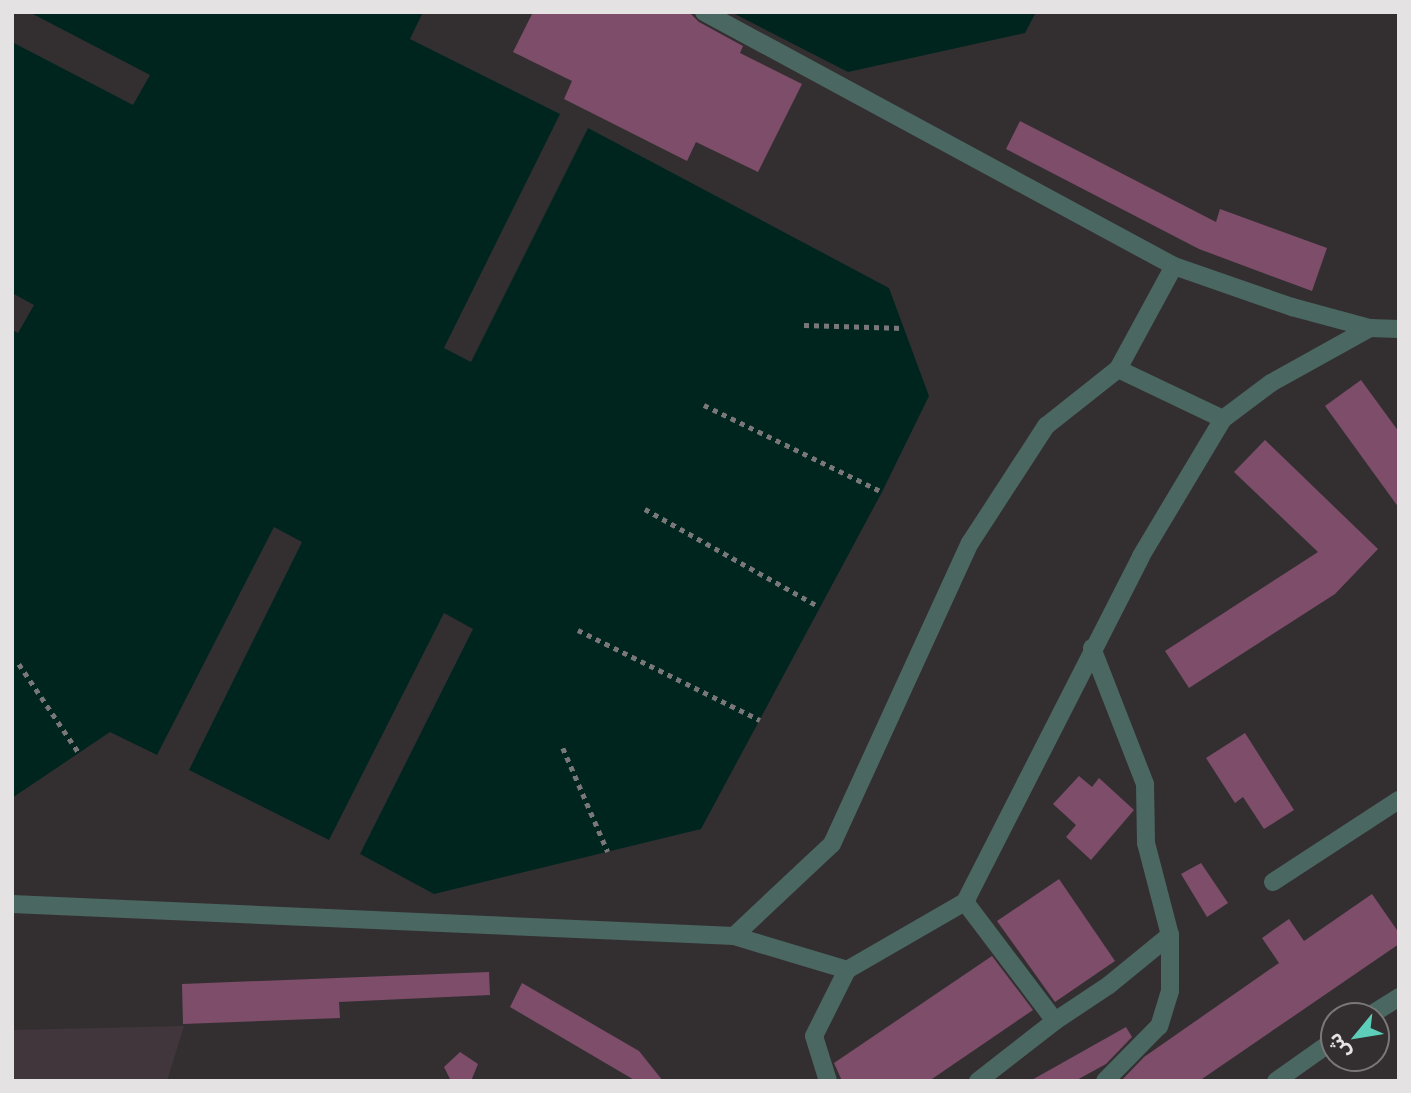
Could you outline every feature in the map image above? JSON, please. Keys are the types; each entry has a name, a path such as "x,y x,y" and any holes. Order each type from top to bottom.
{"street":[{"path":"704,12 1174,266 1292,307 1370,328 1399,329"},
{"path":"734,936 832,844 970,543 1046,426 1118,369 1174,266"},
{"path":"828,1081 814,1036 846,970 965,902 1141,556 1223,419 1271,383 1370,328"},
{"path":"1118,369 1223,419"},
{"path":"1092,648 1145,784 1146,842 1170,935 1170,991 1159,1026 1105,1081"},
{"path":"1273,882 1399,800"},
{"path":"965,902 1055,1021"},
{"path":"12,904 734,936 846,970"},
{"path":"978,1081 1055,1021 1109,985 1170,935"},
{"path":"1276,1081 1320,1050"}],"path":[{"path":"804,325 904,328"},
{"path":"704,405 882,492"},
{"path":"645,509 818,606"},
{"path":"578,630 760,720"},
{"path":"19,664 79,753"},
{"path":"563,748 608,852"}],"shaded area":[{"path":"29,12 423,12 410,39 560,114 444,348 471,362 588,128 889,288 929,396 882,492 701,829 434,894 360,854 473,629 444,613 329,840 189,770 302,542 274,527 157,755 110,732 12,798 12,330 18,333 34,305 12,293 12,42 133,105 150,75"},
{"path":"731,12 1036,12 1025,33 848,72"},
{"path":"184,1026 167,1081 12,1081 12,1030"}],"building":[{"path":"533,12 689,12 699,22 743,46 740,53 802,84 758,172 696,142 687,161 564,99 572,81 513,52"},
{"path":"1020,121 1216,222 1220,209 1327,248 1312,291 1199,249 1006,149"},
{"path":"1361,380 1399,432 1399,508 1325,406"},
{"path":"1265,440 1378,549 1335,594 1189,688 1165,651 1318,552 1234,472"},
{"path":"1245,733 1294,810 1264,829 1243,797 1235,803 1206,758"},
{"path":"1079,776 1092,787 1099,778 1134,810 1091,860 1066,837 1076,825 1053,804"},
{"path":"1201,863 1228,903 1207,917 1181,874"},
{"path":"1059,879 1115,961 1055,1002 997,921"},
{"path":"1372,894 1399,933 1399,944 1199,1081 1121,1081 1144,1057 1279,963 1262,938 1289,919 1304,941"},
{"path":"992,956 1033,1010 929,1081 842,1081 834,1063"},
{"path":"489,972 490,995 339,1002 340,1018 183,1024 182,984"},
{"path":"522,983 639,1051 663,1081 636,1081 510,1007"},
{"path":"1126,1027 1132,1037 1106,1064 1075,1081 1030,1081"},
{"path":"460,1052 478,1064 471,1081 451,1081 444,1067"}]}
